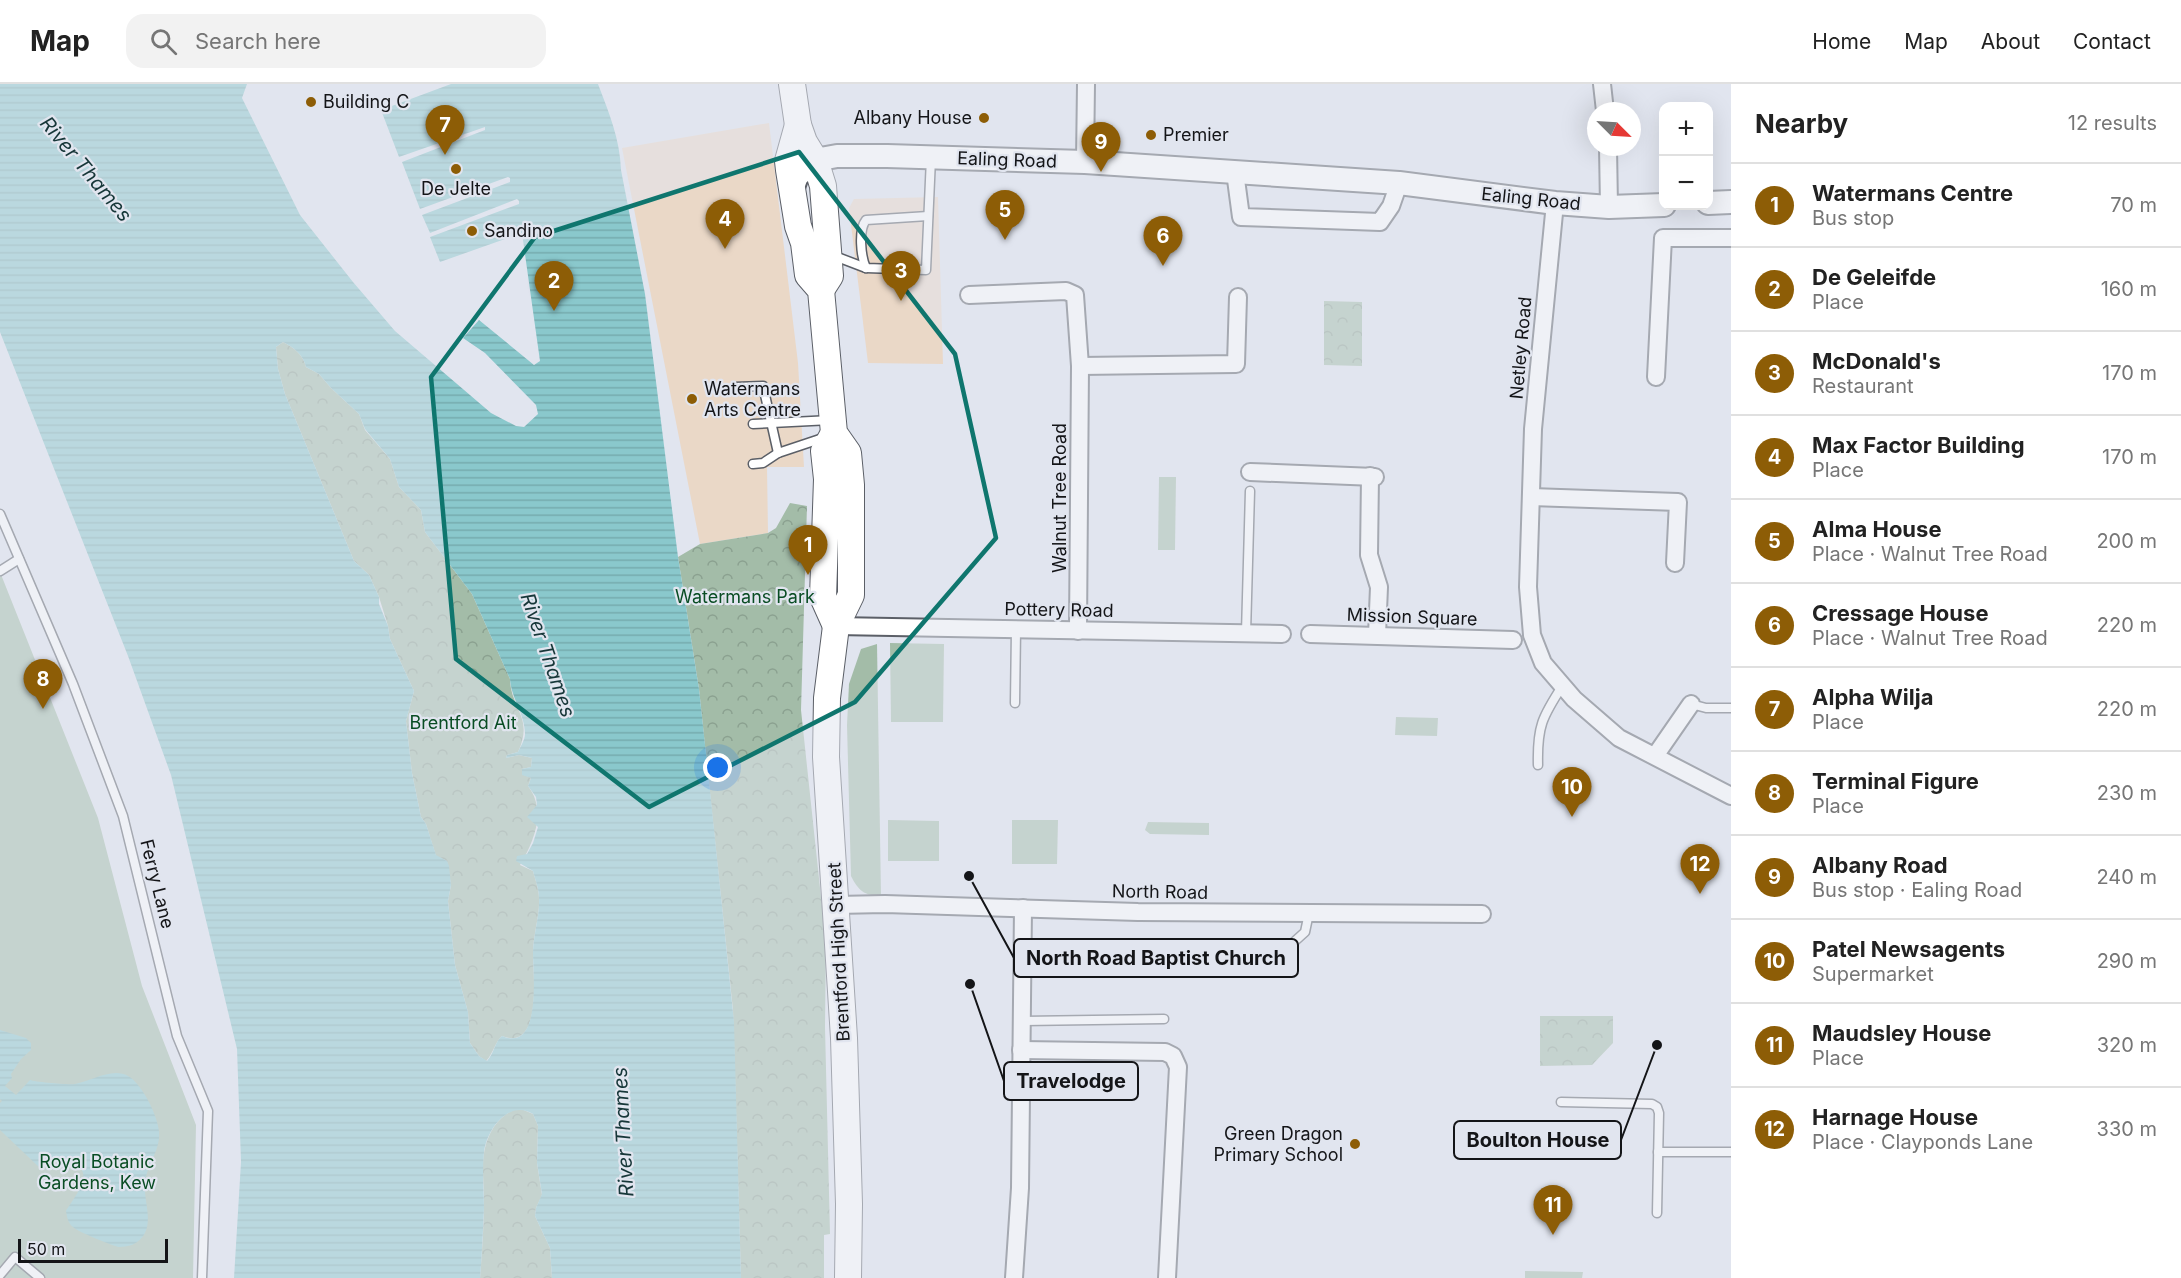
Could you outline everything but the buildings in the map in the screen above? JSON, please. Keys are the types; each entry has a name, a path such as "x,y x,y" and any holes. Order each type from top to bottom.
{"main road":[{"name":"Brentford High Street","path":"792,84 798,125 804,142 815,160 822,186 830,276 821,290"},
{"name":"Brentford High Street","path":"798,125 788,161 808,275 821,290 833,426 848,453 851,485 853,577 851,595 836,626 827,698 826,757 846,1089 848,1278"},
{"name":"Ealing Road","path":"815,160 837,156 1085,162 1399,183 1555,203 1610,207 1659,205"},
{"path":"793,187 797,176 815,160"},
{"path":"1713,203 1731,202"}],"street":[{"path":"1085,162 1086,84"},
{"path":"1602,84 1604,102"},
{"path":"1608,156 1610,207"},
{"path":"1235,172 1241,217 1380,222 1391,206 1399,183"},
{"name":"Netley Road","path":"1555,203 1536,386 1528,587 1532,636 1543,663 1563,685"},
{"path":"1656,377 1663,238 1731,238"},
{"name":"Walnut Tree Road","path":"969,295 1066,291 1075,295 1080,366 1078,631"},
{"path":"1080,366 1236,364 1238,297"},
{"path":"1250,472 1373,477 1369,555 1379,587 1377,635"},
{"path":"1531,497 1678,502 1675,563"},
{"name":"Pottery Road","path":"836,626 1282,634"},
{"name":"Mission Square","path":"1310,634 1513,640"},
{"path":"1563,685 1574,699 1619,738 1731,796"},
{"path":"1656,756 1691,704"},
{"name":"North Road","path":"836,905 1138,912 1482,914"},
{"path":"1014,1278 1020,1188 1023,908"},
{"path":"1022,1050 1165,1052 1173,1056 1178,1067 1167,1278"}],"lane":[{"path":"829,254 866,268 926,270 931,157"},
{"path":"866,268 863,262 862,229 866,220 928,216"},
{"path":"735,387 764,386 778,453"},
{"path":"753,424 833,426"},
{"path":"753,464 763,463 778,453 809,444 833,426"},
{"path":"1246,633 1250,491"},
{"name":"Ferry Lane","path":"0,514 73,684 123,816 177,1036 208,1111 202,1278"},
{"path":"0,571 19,559"},
{"path":"1015,703 1016,629"},
{"path":"1538,765 1537,739 1542,719 1563,685"},
{"path":"1691,704 1706,708 1731,708"},
{"path":"1232,950 1285,950 1305,932 1309,913"},
{"path":"1023,1021 1164,1019"},
{"path":"1561,1102 1652,1104 1657,1107 1659,1113 1657,1213"},
{"path":"1658,1152 1731,1152"},
{"path":"0,1275 15,1257 40,1278"}],"highlighted area":[{"path":"799,152 955,354 996,538 855,702 649,807 456,659 431,377 535,237"}],"shaded area":[{"path":"769,123 798,363 804,467 767,467 768,533 700,544 622,148"},
{"path":"938,197 943,364 868,363 849,208 854,199"}],"green space":[{"path":"1324,301 1362,302 1362,366 1324,365"},
{"name":"Brentford Ait","path":"283,342 298,352 306,367 319,374 359,414 365,430 390,459 399,487 421,510 425,532 472,594 510,679 511,690 523,722 524,730 518,752 507,755 506,758 519,755 532,758 531,767 522,769 522,774 531,778 528,786 534,796 538,816 534,836 520,865 533,871 539,895 533,946 533,1008 530,1022 524,1033 515,1038 502,1036 486,1061 479,1056 470,1043 468,1012 455,965 448,901 451,885 447,861 436,856 426,824 421,817 412,773 406,721 414,691 390,639 379,597 369,575 354,561 285,394 278,369 276,347"},
{"path":"1159,477 1176,477 1175,550 1158,550"},
{"name":"Watermans Park","path":"790,503 807,506 801,710 826,944 825,1027 830,1234 824,1235 824,1278 741,1278 733,1010 699,689 678,557 700,544 768,533 776,528"},
{"name":"Royal Botanic Gardens, Kew","path":"0,572 98,818 142,986 196,1125 193,1278 0,1278"},
{"path":"890,643 944,644 943,722 891,722"},
{"path":"877,644 881,896 870,895 862,891 851,876 847,725 849,684 861,649"},
{"path":"1396,717 1438,718 1437,736 1395,735"},
{"path":"888,820 939,821 939,861 888,861"},
{"path":"1012,820 1058,820 1057,864 1012,864"},
{"path":"1148,822 1209,823 1209,835 1150,834 1145,830"},
{"path":"1540,1016 1613,1016 1613,1043 1592,1065 1540,1066"},
{"path":"519,1108 533,1114 538,1126 537,1163 542,1195 535,1216 550,1248 552,1278 480,1278 485,1148 489,1135 501,1118"},
{"path":"1525,1271 1583,1272 1582,1278 1525,1278"}],"water":[{"name":"River Thames","path":"0,84 247,84 242,98 300,215 353,282 395,331 491,413 516,426 524,427 538,414 536,405 485,353 463,338 479,320 534,365 540,361 522,233 440,262 430,237 519,204 519,201 517,199 430,233 422,215 510,182 510,178 420,209 402,162 485,130 485,127 399,157 381,110 451,84 598,84 616,137 645,294 678,557 699,689 734,1022 741,1278 552,1278 550,1248 535,1216 542,1194 537,1163 538,1126 533,1114 524,1110 516,1110 508,1113 494,1126 484,1152 480,1278 234,1278 241,1162 237,1049 171,775 128,656 0,332","holes":["283,342 294,349 305,362 306,367 319,374 359,414 365,429 390,459 399,487 421,510 425,532 472,594 510,679 523,720 525,734 523,741 518,752 507,755 506,758 519,755 532,758 531,767 522,769 522,775 531,778 528,786 536,797 537,805 527,817 538,827 527,854 517,856 516,861 533,871 539,895 533,946 534,993 529,1022 524,1033 515,1038 502,1036 487,1061 479,1056 470,1043 468,1012 455,965 448,901 451,885 449,866 447,861 436,855 426,824 421,817 412,773 406,721 414,691 390,639 379,597 369,575 354,561 285,394 278,369 276,347"]},
{"path":"0,1030 26,1038 31,1043 31,1050 21,1059 11,1074 12,1078 5,1086 16,1095 30,1080 75,1084 115,1073 134,1080 145,1095 158,1124 159,1139 145,1183 148,1217 145,1233 132,1245 115,1246 73,1227 66,1211 82,1185 83,1172 78,1167 47,1158 41,1169 0,1130 0,1103 2,1101 0,1099"}],"place":[{"name":"Building C","path":"311,102"},
{"name":"Albany House","path":"984,118"},
{"name":"Premier","path":"1151,135"},
{"name":"Alpha Wilja","path":"445,155"},
{"name":"De Jelte","path":"456,169"},
{"name":"Albany Road","path":"1101,172"},
{"name":"Sandino","path":"472,231"},
{"name":"Alma House","path":"1005,240"},
{"name":"Max Factor Building","path":"725,249"},
{"name":"Cressage House","path":"1163,266"},
{"name":"McDonald's","path":"901,301"},
{"name":"De Geleifde","path":"554,311"},
{"name":"Watermans Arts Centre","path":"692,399"},
{"name":"Watermans Centre","path":"808,575"},
{"name":"Terminal Figure","path":"43,709"},
{"name":"Patel Newsagents","path":"1572,817"},
{"name":"North Road Baptist Church","path":"969,876"},
{"name":"Harnage House","path":"1700,894"},
{"name":"Travelodge","path":"970,984"},
{"name":"Boulton House","path":"1657,1045"},
{"name":"Green Dragon Primary School","path":"1355,1144"},
{"name":"Maudsley House","path":"1553,1235"}]}
